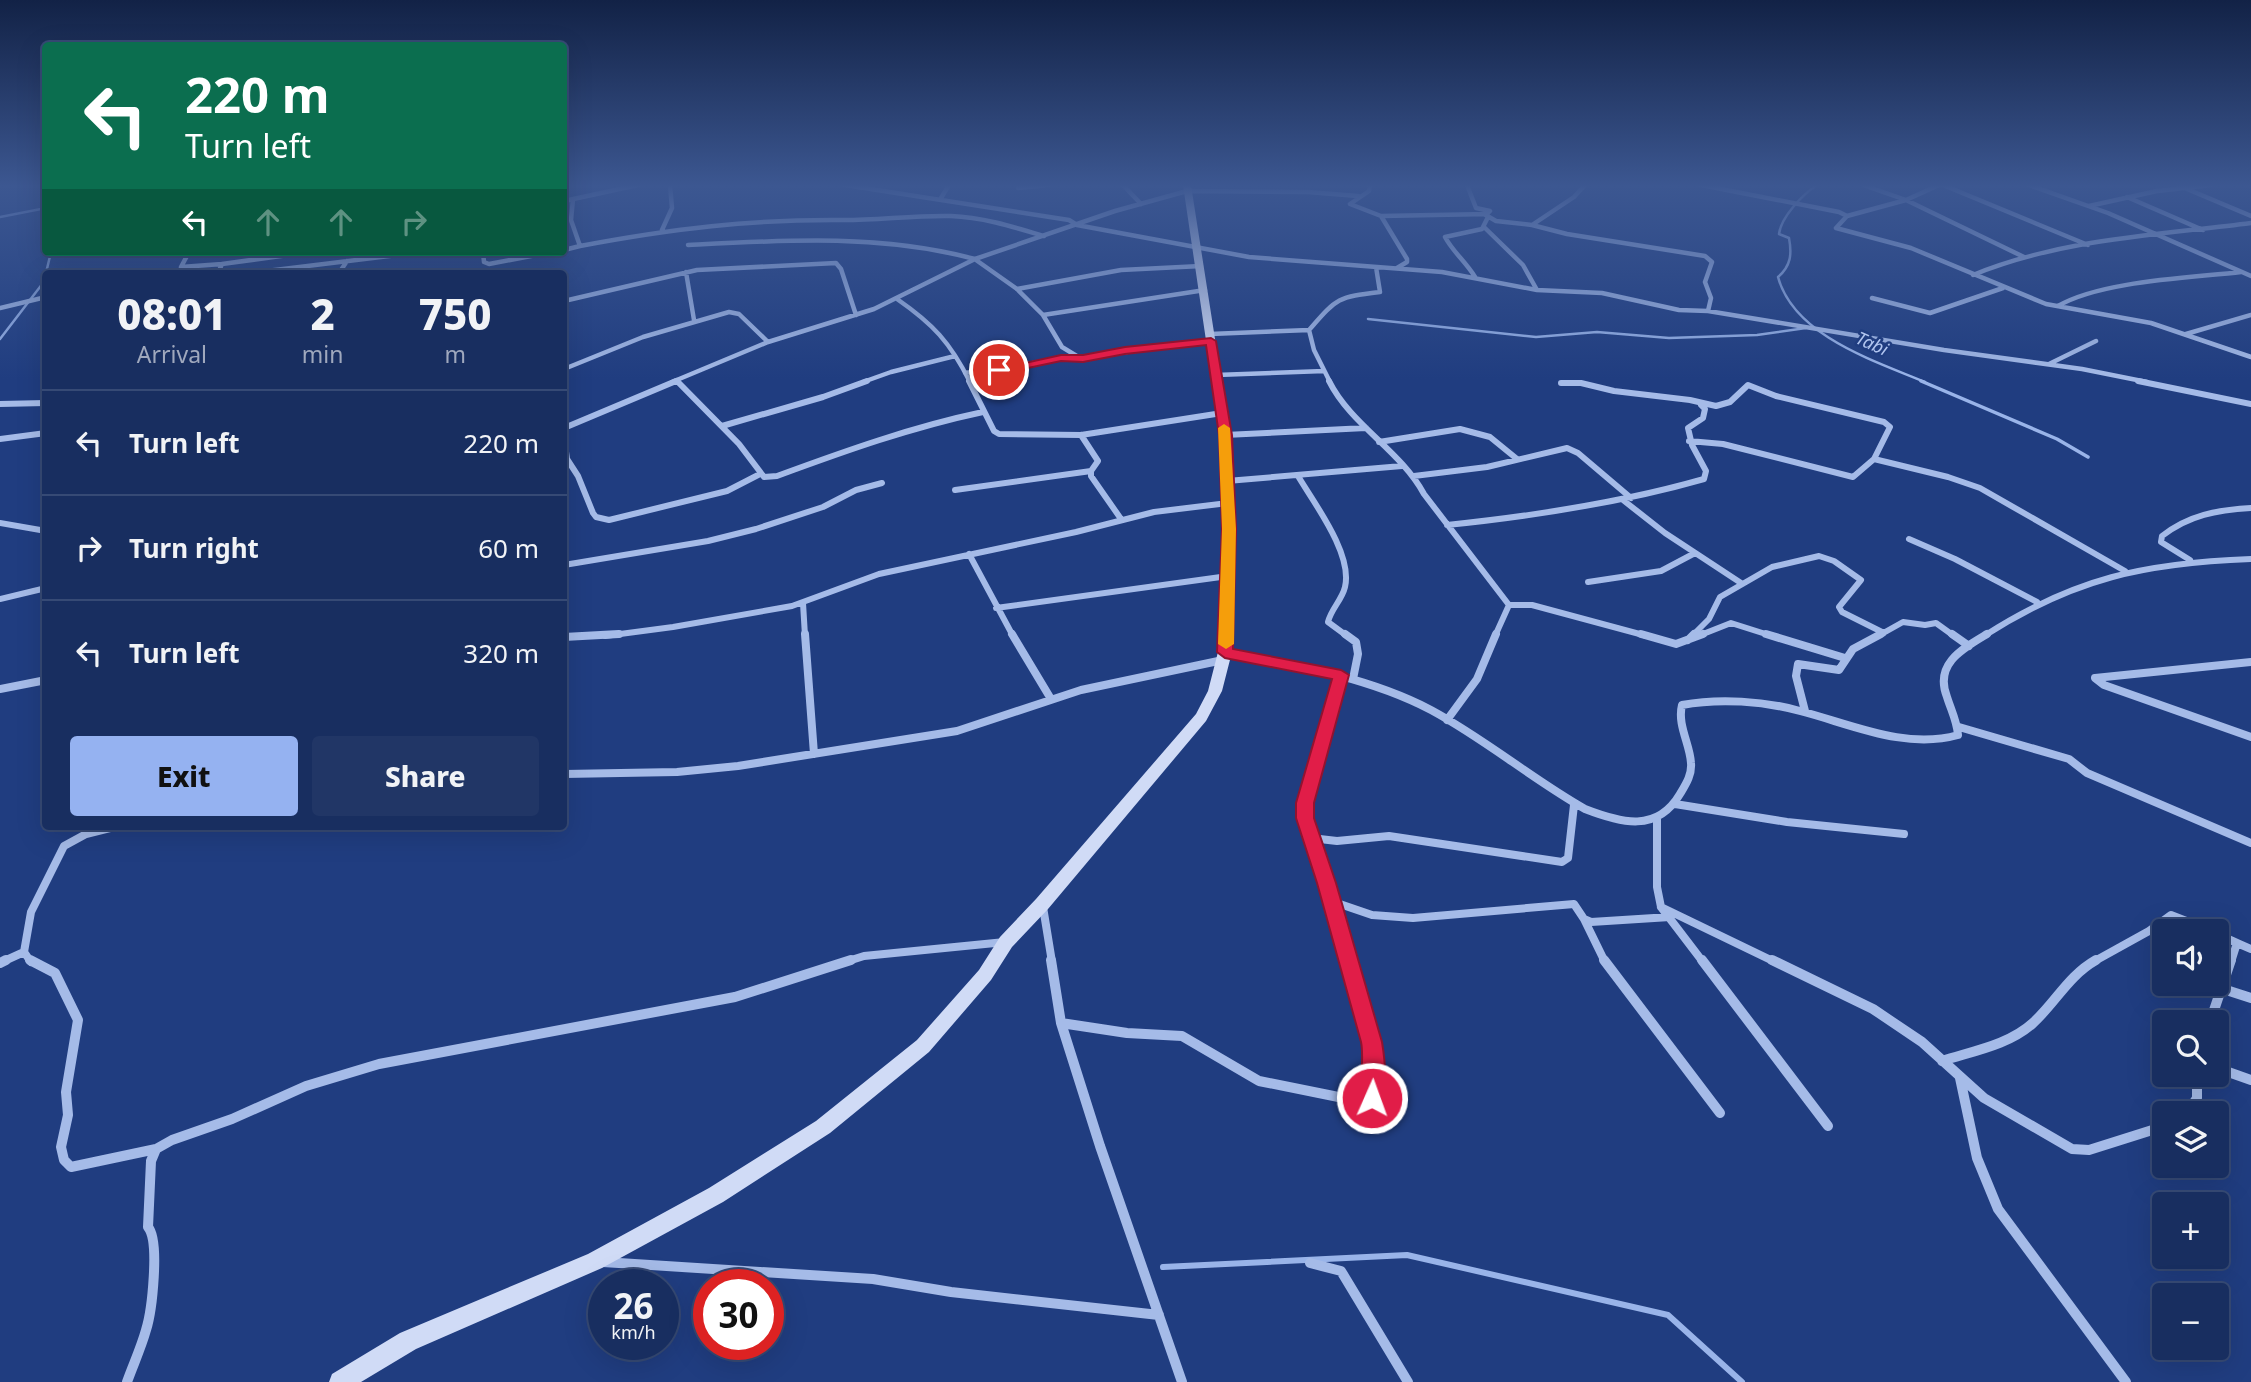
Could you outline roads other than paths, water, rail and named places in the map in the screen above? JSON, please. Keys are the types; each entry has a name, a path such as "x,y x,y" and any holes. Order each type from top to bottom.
{"street":[{"path":"942,249 976,260 1017,289 1042,315 1055,340 1076,357 1083,359 1210,337 1309,330 1334,301 1345,296 1380,292 1377,290 1376,267"},
{"path":"567,427 768,342 856,315 897,299 930,279 1006,249"},
{"path":"340,1382 361,1375 408,1341 595,1261 716,1195 823,1126 923,1046 985,975 1006,942 1042,904 1200,717 1215,691 1224,656 1228,503 1225,435 1197,249"},
{"path":"1206,249 1249,257 1475,277 1537,290 1602,293 1679,310 1709,311 2106,374 2251,404"},
{"path":"1397,269 1407,262 1400,249"},
{"path":"1454,249 1466,261 1475,277"},
{"path":"1507,249 1523,265 1537,290"},
{"path":"1663,249 1704,256 1712,262 1705,282 1711,298 1709,311"},
{"path":"1914,249 2004,288 2058,307 2151,323 2251,357"},
{"path":"2009,249 2025,257"},
{"path":"1973,275 1995,264 2065,249"},
{"path":"2191,249 2251,276"},
{"path":"187,256 181,267 281,256"},
{"path":"274,270 389,256"},
{"path":"483,256 484,262 489,264 531,256"},
{"path":"341,270 347,261"},
{"path":"567,300 686,272 777,264 836,263 841,269 856,315"},
{"path":"219,270 222,264"},
{"path":"1017,289 1121,270 1201,266"},
{"path":"686,272 694,320"},
{"path":"2058,307 2075,296 2104,289 2242,272"},
{"path":"1872,298 1930,313 2004,288"},
{"path":"1042,315 1111,305 1165,293 1205,290"},
{"path":"0,308 42,298"},
{"path":"897,299 931,323 955,356 983,412 994,431 999,434 1081,435 1222,413"},
{"path":"567,368 694,320 734,312 768,342"},
{"path":"2186,334 2251,315"},
{"path":"1309,330 1314,350 1338,399 1414,476 1447,525 1509,605 1532,606 1591,619 1670,644 1684,643 1731,623"},
{"path":"2048,365 2096,341"},
{"path":"722,426 823,397 891,372 955,356"},
{"path":"965,373 1076,357"},
{"path":"1216,374 1324,371"},
{"path":"677,381 722,426 764,477 777,476 868,442 932,423 983,412"},
{"path":"1447,525 1525,517 1623,500 1707,476 1689,441 1688,428 1703,418 1705,409 1701,405 1690,400 1614,391 1591,384 1561,383"},
{"path":"1689,441 1723,444 1853,477 1874,459 1890,427 1884,422 1776,396 1748,385 1725,405 1701,405"},
{"path":"0,404 42,403"},
{"path":"1225,435 1366,428"},
{"path":"1379,442 1460,429 1490,437 1517,459"},
{"path":"0,439 42,434"},
{"path":"955,490 1091,471 1098,461 1081,435"},
{"path":"1414,476 1467,470 1561,448 1571,449 1631,498"},
{"path":"567,459 578,476 593,513 596,517 609,520 727,491 760,474"},
{"path":"1874,459 1948,477 1980,488 2125,571"},
{"path":"1227,481 1402,466"},
{"path":"1091,471 1095,483 1121,519"},
{"path":"1298,476 1339,548 1346,582 1342,598 1328,622 1356,642 1358,654 1353,679"},
{"path":"567,564 708,541 757,529 823,507 856,490 882,483"},
{"path":"1623,500 1723,574 1741,583"},
{"path":"567,637 594,637 673,627 803,603 879,574 1076,532 1154,512 1228,503"},
{"path":"2191,561 2161,542 2162,536 2177,523 2194,516 2251,508"},
{"path":"0,523 42,530"},
{"path":"1909,539 1955,559 2037,602"},
{"path":"1588,582 1661,571 1695,553"},
{"path":"969,554 996,608 1051,699"},
{"path":"1684,643 1709,619 1720,597 1772,567 1805,558 1826,558 1861,580 1839,607 1842,612 1884,633"},
{"path":"567,774 677,772 738,766 957,731 1081,690 1224,656 1341,675 1408,699 1447,720 1574,805 1597,815 1642,822 1657,819 1675,804 1691,771 1689,748 1679,714 1682,705 1739,704 1805,711 1879,734 1934,741 1958,735 1959,727 1943,687 1944,671 1953,656 2037,602 2080,583 2125,571 2191,561 2251,559"},
{"path":"996,608 1228,576"},
{"path":"0,599 42,589"},
{"path":"803,603 814,754"},
{"path":"1447,720 1466,699 1482,672 1496,631 1509,605"},
{"path":"1709,619 1731,623 1845,658"},
{"path":"1805,711 1796,676 1798,664 1839,670 1853,649 1903,622 1925,625 1936,623 1969,646"},
{"path":"2251,662 2095,678 2104,685 2251,737"},
{"path":"1061,1023 1127,1033 1182,1036 1259,1081 1368,1103 1372,1098 1374,1055 1305,818 1305,803 1341,675"},
{"path":"0,689 42,681"},
{"path":"1959,727 2069,759 2087,773 2251,843"},
{"path":"1675,804 1787,821 1904,834"},
{"path":"1311,838 1337,841 1389,836 1562,862 1568,858 1574,805"},
{"path":"1657,819 1657,887 1661,907 1828,1126"},
{"path":"102,830 86,834 64,846 30,912 24,952 33,964 55,974 78,1020 66,1092 68,1115 61,1147 64,1160 71,1167 156,1149 172,1140 232,1119 306,1086 379,1064 735,997 864,956 1006,942"},
{"path":"1331,901 1362,915 1433,918 1574,904 1607,965 1720,1113"},
{"path":"1042,904 1061,1023 1100,1146 1182,1382"},
{"path":"1661,907 1873,1009 1900,1025 1984,1098 2072,1149 2089,1150 2152,1130"},
{"path":"1584,919 1591,922 1670,917"},
{"path":"1942,1061 2030,1027 2053,996 2079,971 2152,930"},
{"path":"2229,939 2251,949"},
{"path":"2229,964 2237,943"},
{"path":"0,963 24,952"},
{"path":"2229,991 2251,998"},
{"path":"2229,1072 2251,1080"},
{"path":"1960,1077 1978,1158 1998,1209 2126,1382"},
{"path":"127,1382 147,1328 154,1259 153,1233 148,1227 151,1161 156,1149"},
{"path":"595,1261 873,1279 951,1292 1159,1315"},
{"path":"1310,1263 1341,1271 1408,1382"}],"waterway":[{"name":"Tabi","path":"1790,249 1788,264 1778,277 1787,298 1801,315 1818,331 1839,344 1925,382"},
{"path":"47,270 50,256"},
{"path":"0,339 42,284"},
{"path":"1368,319 1536,337 1597,332 1669,338 1757,335 1806,328"},
{"name":"Tabi","path":"1921,381 2057,439 2088,457"},
{"path":"1163,1267 1407,1255 1668,1315 1742,1382"}]}
